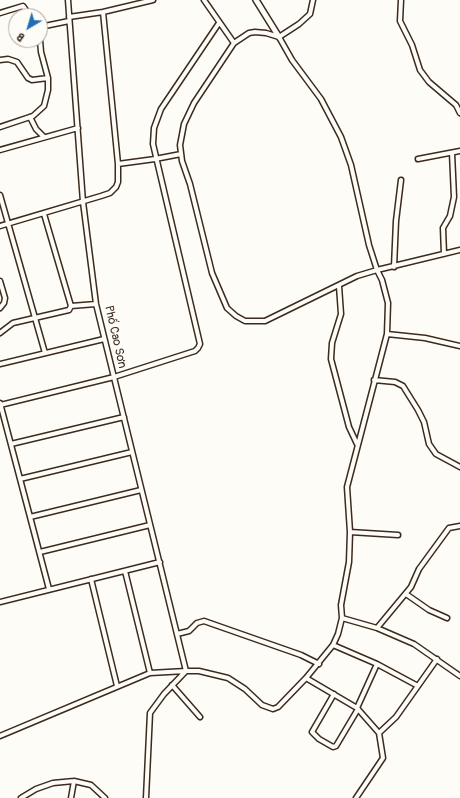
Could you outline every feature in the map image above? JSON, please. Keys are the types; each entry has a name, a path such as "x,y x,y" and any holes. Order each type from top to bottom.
{"street":[{"name":"Phố Cao Sơn","path":"68,0 83,202 96,304 186,671"},
{"path":"134,0 135,5"},
{"path":"48,25 153,0"},
{"path":"204,0 234,43"},
{"path":"0,736 150,673 198,671 228,678 245,689 262,705 273,709 278,706 319,664 333,645 338,634 342,618 341,605 349,562 350,532 347,487 357,444 387,334 388,303 369,245 351,165 341,137 321,99 292,60 256,0"},
{"path":"279,37 299,24 310,14 313,0"},
{"path":"401,0 400,21 412,45 420,70 428,82 456,105 460,113"},
{"path":"0,226 8,222 44,214 110,193 118,182 118,164 103,12"},
{"path":"49,589 0,405 114,377 195,351 200,344 155,159 153,144 154,128 161,110 219,23"},
{"path":"279,37 266,33 255,32 249,33 234,43 194,103 184,124 181,135 181,154 212,273 227,308 236,316 245,321 265,320 339,286 357,276 460,250"},
{"path":"0,127 30,117 44,106 48,90 48,78 41,48"},
{"path":"0,60 14,60 28,78 32,80 48,78"},
{"path":"30,117 36,129 44,137"},
{"path":"0,150 78,128"},
{"path":"418,159 460,151"},
{"path":"444,254 442,228 450,216 454,195 452,153"},
{"path":"118,164 181,154"},
{"path":"394,267 396,221 401,180"},
{"path":"454,195 460,193"},
{"path":"0,195 45,353"},
{"path":"44,214 71,306"},
{"path":"0,281 5,298 4,303 0,308"},
{"path":"339,286 340,314 332,343 331,359 349,427 357,444"},
{"path":"0,333 13,323 69,310 71,306 96,304"},
{"path":"387,334 425,338 460,346"},
{"path":"0,364 104,339"},
{"path":"374,380 395,382 403,386 424,422 429,444 432,449 436,454 460,467"},
{"path":"11,444 124,417"},
{"path":"20,479 132,452"},
{"path":"30,517 141,490"},
{"path":"40,552 150,525"},
{"path":"377,628 406,594 419,569 449,528 460,526"},
{"path":"350,532 398,535"},
{"path":"0,602 160,562"},
{"path":"125,571 150,673"},
{"path":"92,580 117,686"},
{"path":"406,594 429,610 446,618"},
{"path":"342,618 377,628 414,644 460,676"},
{"path":"177,634 189,631 197,623 204,621 300,655 319,664"},
{"path":"333,645 377,664 418,686"},
{"path":"379,733 396,717 437,659"},
{"path":"334,694 312,732 319,739 333,747 336,746 358,709 377,664"},
{"path":"146,798 150,714 155,705 186,671"},
{"path":"306,678 358,709 379,733 383,758 356,798"},
{"path":"172,685 200,717"},
{"path":"21,798 36,789 53,783 74,781 91,785 105,798"},
{"path":"71,798 74,781"}]}
